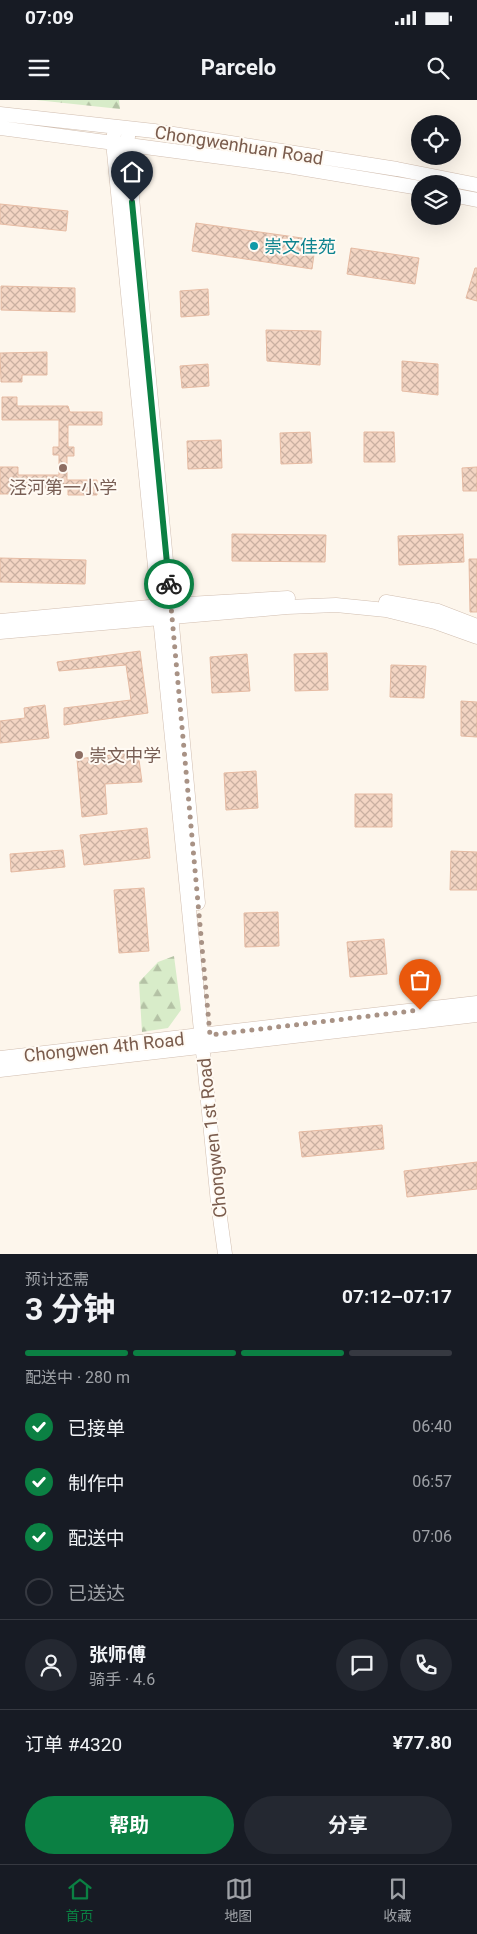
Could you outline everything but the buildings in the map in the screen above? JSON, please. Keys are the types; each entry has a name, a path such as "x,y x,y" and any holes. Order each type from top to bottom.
{"street":[{"name":"Chongwenhuan Road","path":"0,114 122,128 397,169 477,185"},
{"name":"Chongwenhuan Road","path":"0,128 288,166 411,186"},
{"name":"Chongwen 1st Road","path":"122,128 120,143 206,1041 218,1203 225,1254"},
{"path":"461,197 477,200"},
{"path":"0,632 166,612 336,597 389,602 438,611 477,626"},
{"path":"0,621 336,605 386,610 435,622 477,637"},
{"name":"Chongwen 4th Road","path":"0,1070 477,1003"},
{"name":"Chongwen 4th Road","path":"0,1058 206,1041 477,1015"},
{"name":"Chongwen 1st Road","path":"206,1041 234,1254"}],"green space":[{"path":"36,100 119,100 120,109"},
{"path":"174,956 181,1010 168,1028 142,1032 139,982 158,962"}],"way so far":[{"path":"169,584 210,1035 420,1010"}],"place":[{"name":"崇文佳苑","path":"254,246"},
{"name":"泾河第一小学","path":"63,468"},
{"name":"崇文中学","path":"79,755"}],"route":[{"path":"132,202 169,584"}]}
